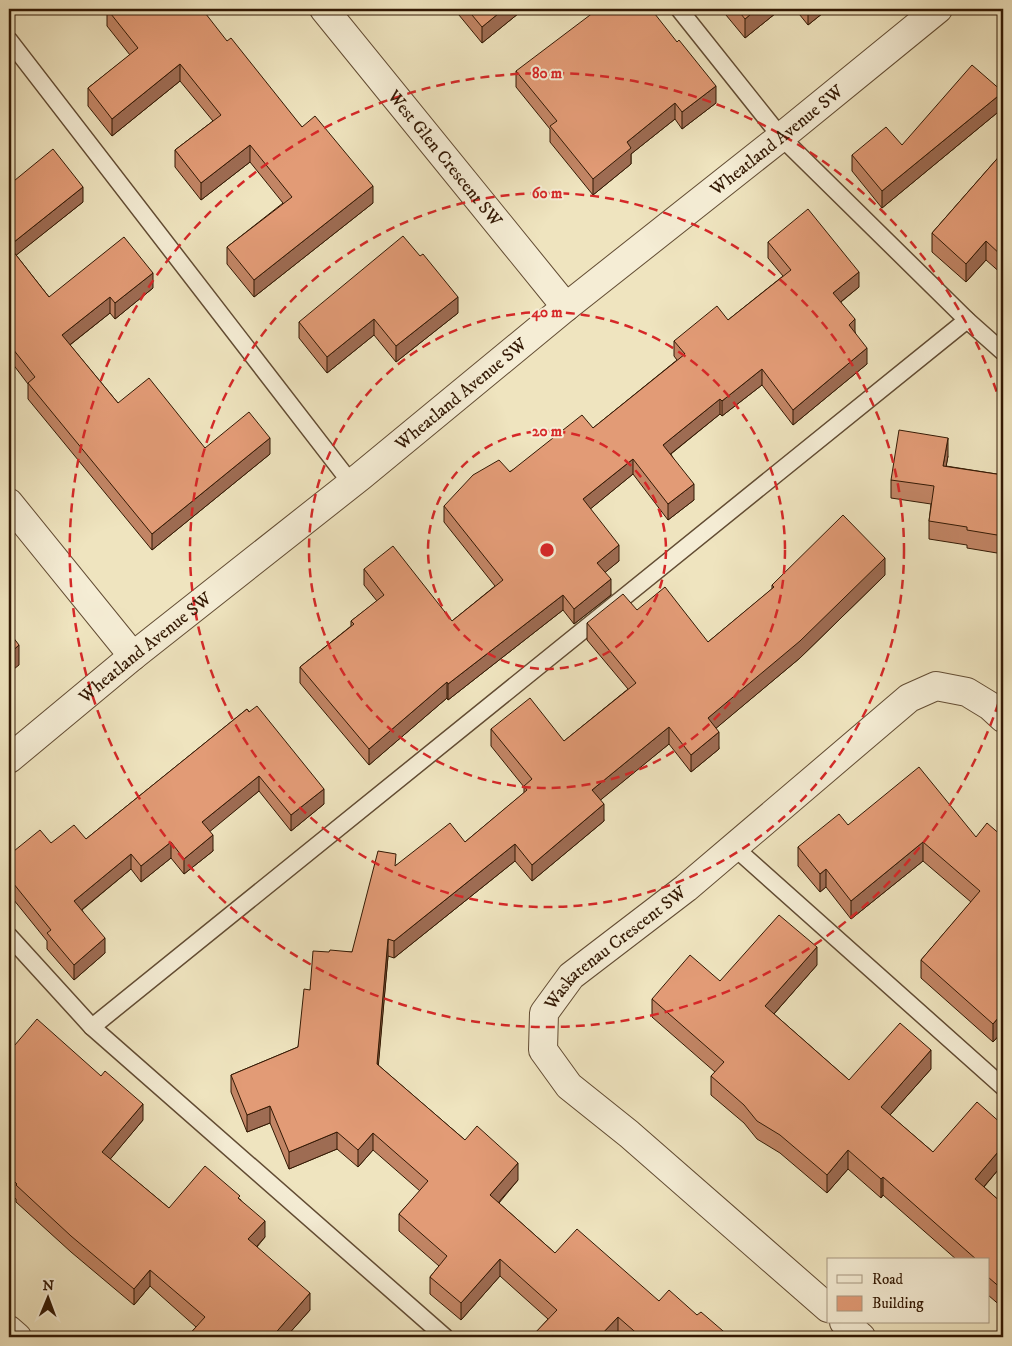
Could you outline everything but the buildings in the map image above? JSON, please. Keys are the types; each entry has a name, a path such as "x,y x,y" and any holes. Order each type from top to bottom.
{"street":[{"name":"West Glen Crescent SW","path":"324,9 566,307"},
{"name":"Wheatland Avenue SW","path":"9,759 133,656 351,483 566,307 781,137 938,9"},
{"path":"9,503 133,656"},
{"name":"Waskatenau Crescent SW","path":"827,1307 629,1134 569,1086 543,1050 544,1013 571,976 686,888 909,698 936,686 967,692 990,706 1003,718"},
{"path":"846,1324 861,1337"},
{"path":"9,1330 17,1337"}],"lane":[{"path":"679,9 781,137 967,320 1003,352"},
{"path":"9,40 351,483"},
{"path":"92,1028 967,320"},
{"path":"734,847 1003,1087"},
{"path":"9,936 92,1028 445,1337"}]}
